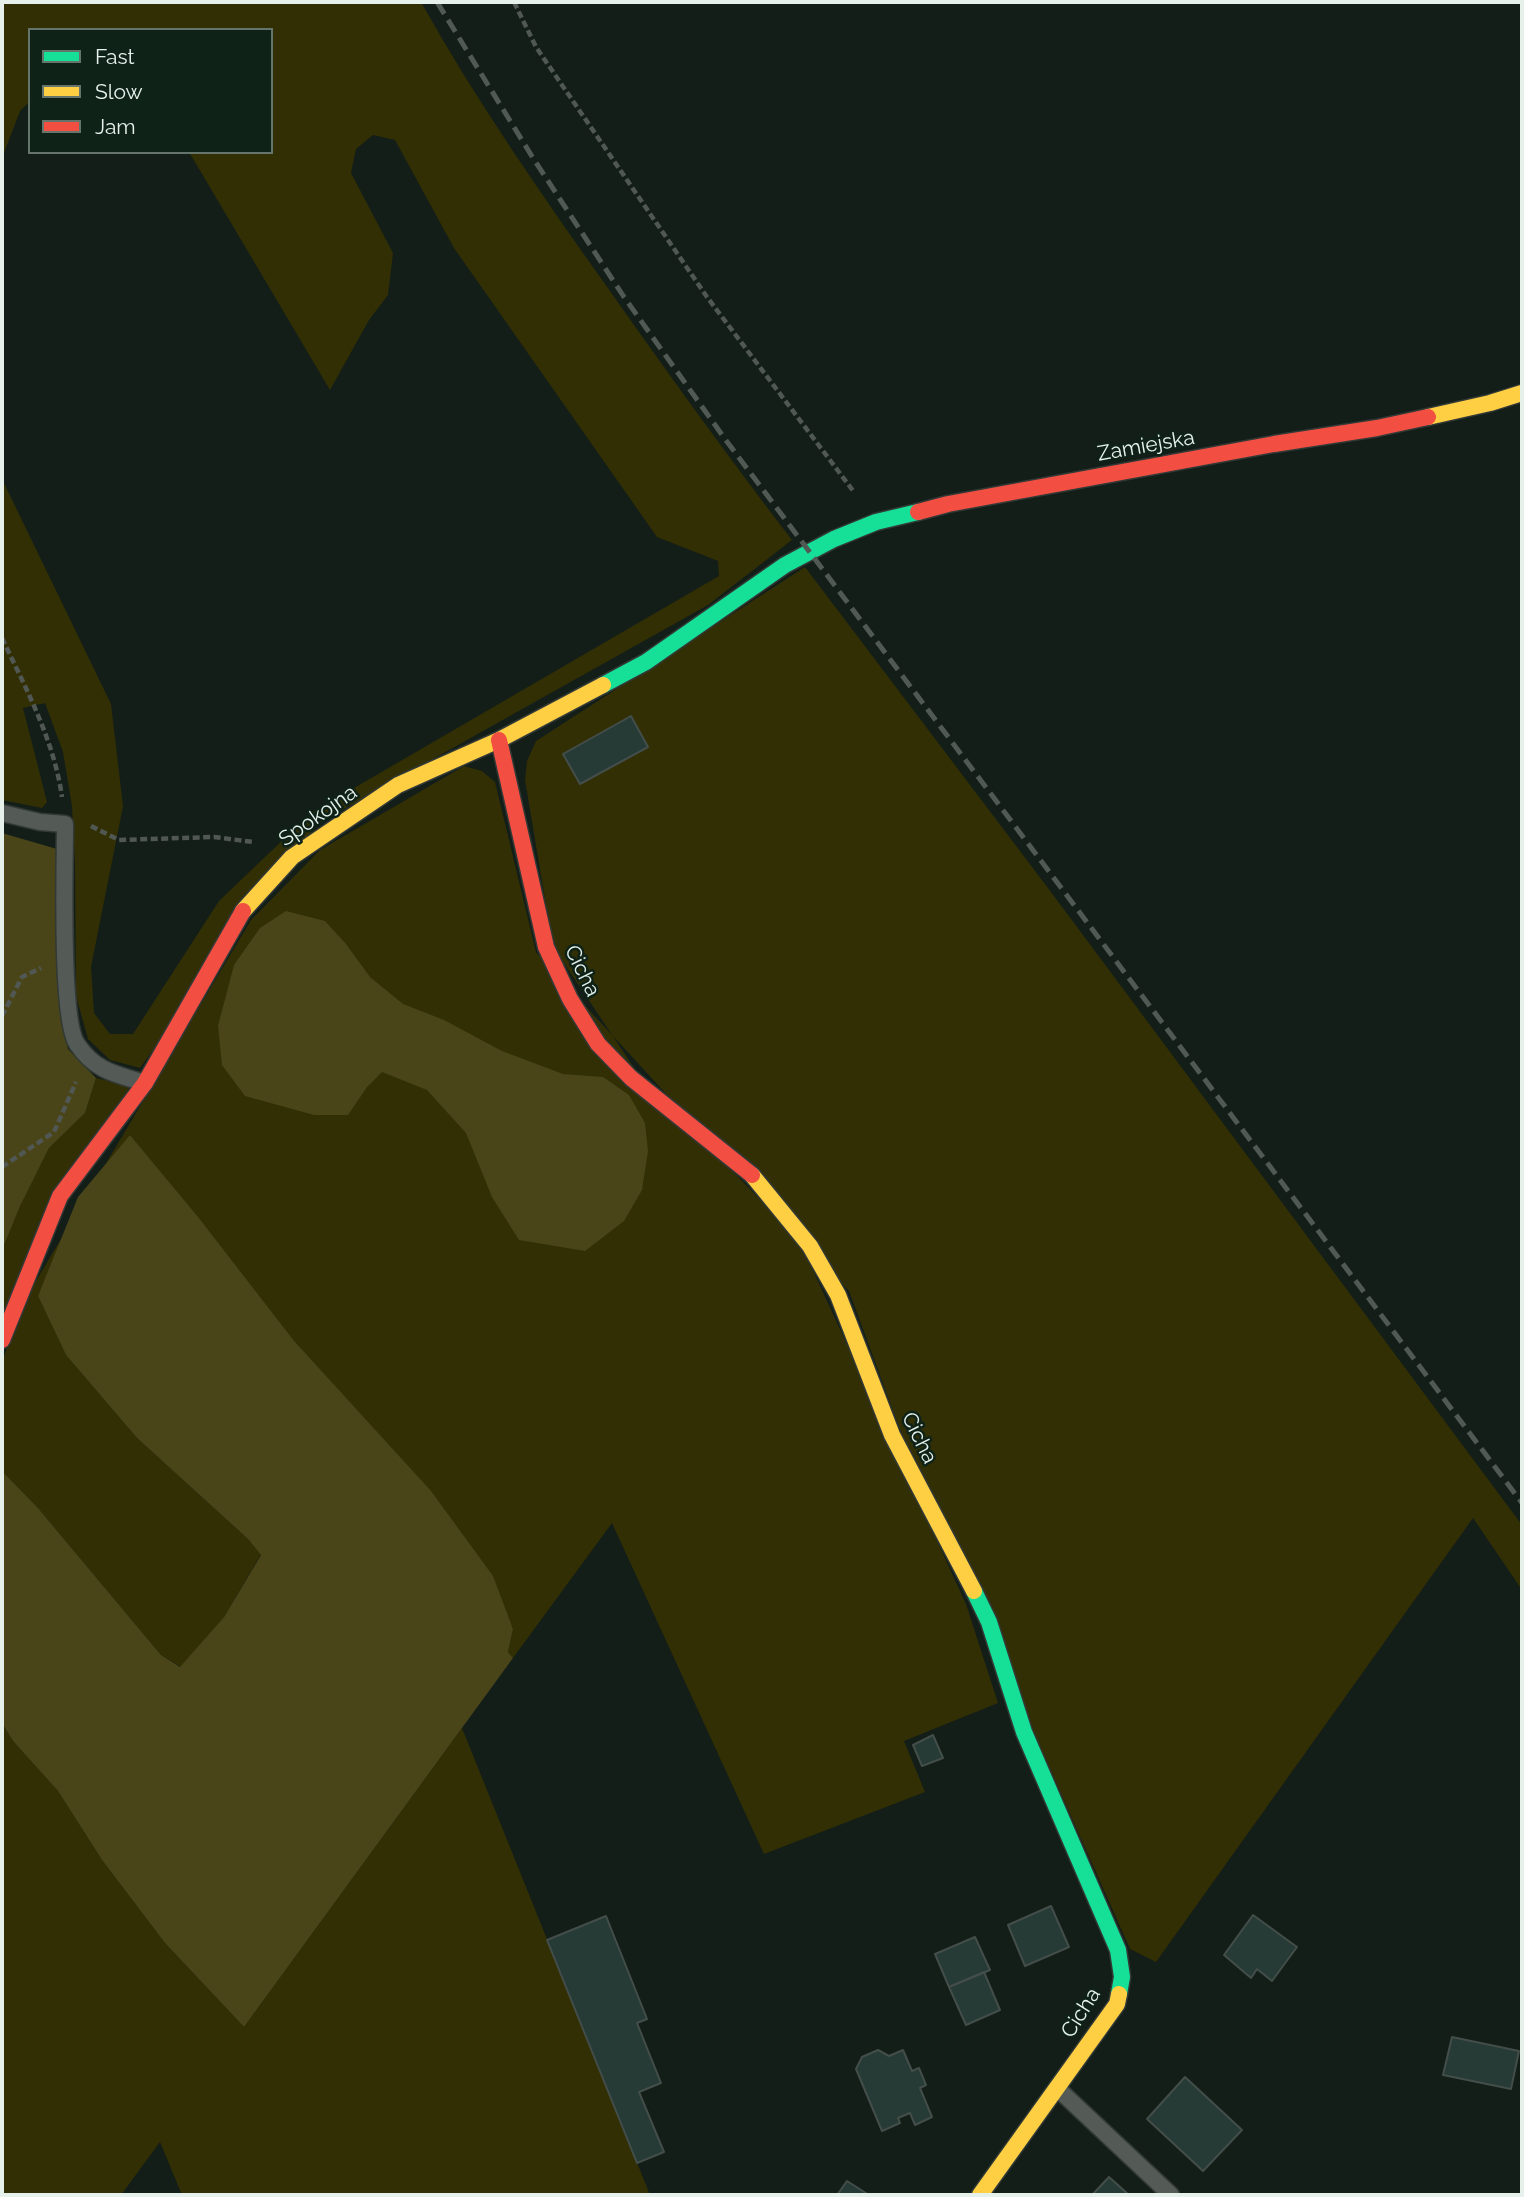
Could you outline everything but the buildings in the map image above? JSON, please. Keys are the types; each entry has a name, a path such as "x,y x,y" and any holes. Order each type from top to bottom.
{"street":[{"name":"Zamiejska","path":"785,565 834,539 876,522 975,499 1262,446 1389,426 1522,393"},
{"name":"Spokojna","path":"2,1340 60,1196 145,1083 240,915 292,857 398,785 499,740 646,662 785,565"},
{"name":"Cicha","path":"499,740 546,947 570,999 598,1044 631,1078 756,1178 810,1246 838,1295 892,1436 956,1553 989,1622 1024,1732 1118,1950 1122,1977 1117,2004 980,2195"}],"lane":[{"path":"2,813 40,822 65,824 67,1010 75,1042 100,1069 145,1083"},
{"path":"1057,2088 1171,2195"}],"path":[{"path":"514,2 536,47 707,297 876,522"},
{"path":"2,638 36,710 58,769 65,824 82,824 97,828 119,840 214,837 269,844 292,857"},
{"path":"2,1016 22,977 66,956"},
{"path":"2,1167 54,1132 87,1055"}],"shaded area":[{"path":"2,2 421,2 511,149 700,416 792,540 708,605 317,824 140,1068 110,1060 88,1039 76,996 72,806 63,752 45,703 23,708 47,802 42,808 2,800 2,479 111,704 123,806 91,967 94,1013 110,1034 133,1034 219,901 311,813 719,576 718,561 657,537 454,248 395,140 373,135 356,149 351,173 393,253 388,295 369,320 330,390 190,154 273,154 273,28 28,28 28,103 20,111 2,158"},
{"path":"805,567 1051,892 1522,1525 1522,1590 1473,1518 1156,1962 1130,1949 902,1435 849,1291 639,1075 553,947 525,780 527,761 536,741"},
{"path":"464,766 482,771 495,782 536,952 744,1179 805,1253 966,1604 998,1703 904,1741 925,1792 764,1854 612,1523 513,1658 508,1652 513,1628 276,1318 130,1135 38,1296 66,1355 137,1438 261,1554 224,1617 181,1667 161,1655 38,1508 2,1471 2,1362 24,1301 251,920 320,850"},
{"path":"2,833 57,849 59,1007 68,1049 96,1078 85,1113 49,1148 2,1250"},
{"path":"286,911 325,921 370,977 403,1004 444,1020 502,1051 563,1074 603,1077 629,1095 645,1123 648,1151 642,1190 624,1221 585,1251 519,1240 492,1197 466,1133 427,1090 382,1072 367,1087 348,1115 314,1115 245,1096 222,1065 218,1026 234,965 260,928"},
{"path":"96,1078 130,1086 2,1324 2,1250 19,1206 49,1148 85,1113"},
{"path":"130,1135 295,1342 431,1491 493,1576 513,1629 508,1652 513,1658 244,2027 165,1943 102,1860 58,1791 13,1741 2,1723 2,1471 38,1508 161,1655 180,1667 224,1617 261,1555 248,1539 137,1438 66,1355 38,1296 78,1197"},
{"path":"2,1723 13,1741 58,1791 102,1860 165,1943 244,2027 462,1728 650,2195 182,2195 160,2142 121,2195 2,2195"}],"railway":[{"path":"437,2 533,158 624,297 725,439 1522,1503"}],"traffic: fast":[{"path":"603,685 646,662 785,565 834,539 876,522 918,512"},
{"path":"974,1591 989,1622 1024,1732 1118,1950 1122,1977 1119,1994"}],"traffic: slow":[{"path":"1428,417 1522,393"},
{"path":"243,911 292,857 398,785 499,740 603,685"},
{"path":"752,1175 810,1246 838,1295 892,1435 974,1591"},
{"path":"980,2195 1117,2004 1119,1994"}],"traffic: jam":[{"path":"918,512 948,504 1428,417"},
{"path":"499,740 546,947 570,999 598,1044 631,1078 752,1175"},
{"path":"2,1340 60,1196 145,1083 243,911"}]}
